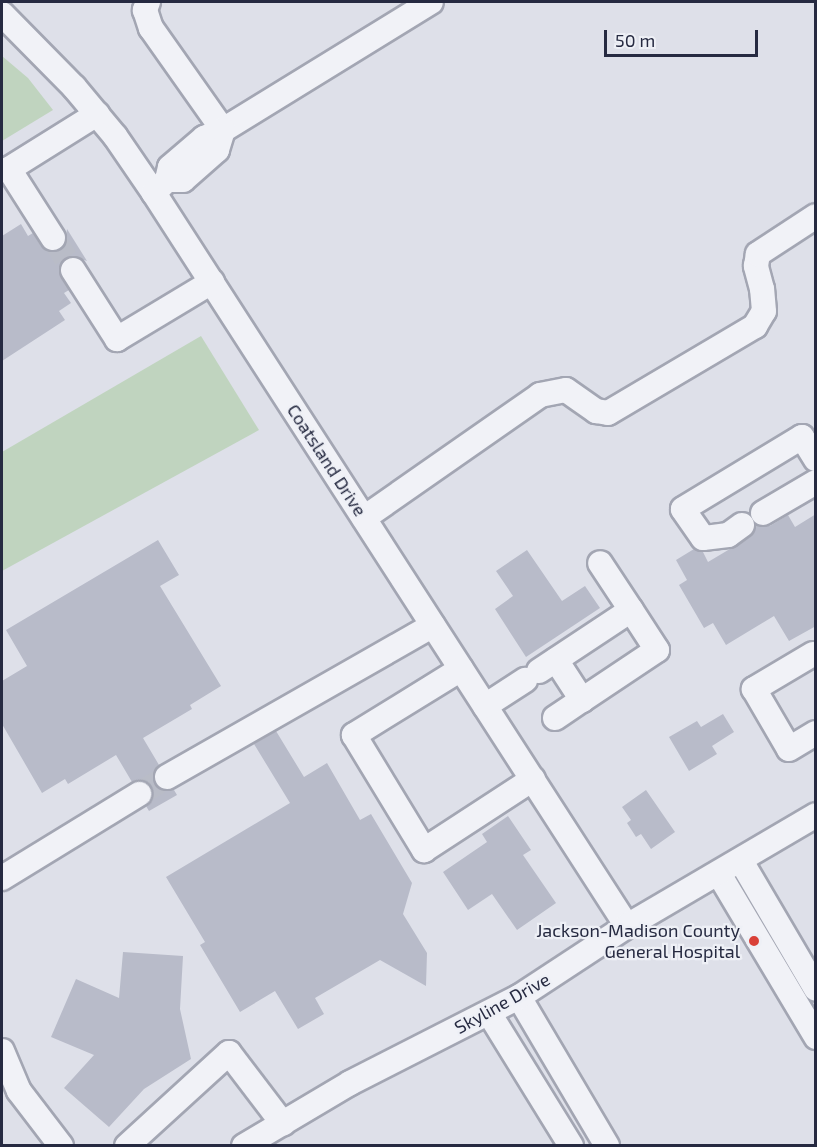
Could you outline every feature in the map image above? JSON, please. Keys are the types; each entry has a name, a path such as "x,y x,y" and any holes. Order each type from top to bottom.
{"street":[{"path":"148,2 145,10 151,28 223,130"},
{"path":"161,186 183,180 217,150 223,130 431,2"},
{"name":"Coatsland Drive","path":"2,14 35,45 161,186 212,282 627,926"},
{"path":"53,238 9,169 97,114"},
{"path":"364,518 540,395 566,390 596,411 608,413 755,326 764,311 762,289 756,266 758,254 816,216"},
{"path":"73,270 117,339 212,282"},
{"path":"742,525 728,535 702,538 683,509 802,437 816,459"},
{"path":"763,513 816,482"},
{"path":"555,717 657,650 600,563"},
{"path":"485,706 631,610"},
{"path":"167,777 433,625"},
{"path":"813,654 754,689 789,749 816,733"},
{"path":"461,669 354,735 424,850 533,780"},
{"path":"540,671 582,700"},
{"path":"2,878 139,794"},
{"name":"Skyline Drive","path":"244,1146 350,1083 519,997 627,926 816,815"},
{"path":"741,861 816,989"},
{"path":"719,874 812,1025"},
{"path":"519,997 608,1146"},
{"path":"489,1012 571,1146"},
{"path":"2,1051 19,1091 61,1146"},
{"path":"127,1146 229,1053 283,1124"}],"green space":[{"path":"2,56 28,78 53,110 2,141"},
{"path":"201,336 259,430 2,571 2,452"}],"building":[{"path":"21,224 28,236 33,233 41,246 53,252 65,245 67,229 87,261 72,256 60,264 61,277 69,290 64,293 71,303 59,311 65,320 2,361 2,236"},
{"path":"816,514 816,626 789,641 774,616 726,645 713,623 704,628 679,585 687,580 676,560 694,549 703,552 708,562 750,537 756,525 770,526 788,515 795,527"},
{"path":"158,540 179,575 160,586 221,686 190,705 192,709 143,738 159,765 153,776 155,785 166,791 174,790 177,795 149,811 146,806 152,800 151,787 145,781 132,782 116,755 68,784 65,779 42,793 2,724 2,681 27,666 6,630"},
{"path":"527,550 562,601 585,586 600,608 526,657 495,609 513,596 496,571"},
{"path":"723,714 734,732 712,746 717,754 689,771 669,737 697,721 701,727"},
{"path":"276,731 304,777 327,763 360,820 371,814 412,883 403,914 427,953 426,986 380,960 315,998 324,1014 298,1029 275,991 240,1012 200,945 205,942 166,877 290,803 254,744"},
{"path":"646,790 675,832 651,849 641,834 636,837 627,823 631,820 622,807"},
{"path":"508,816 531,850 523,855 556,903 517,930 492,894 468,910 443,872 487,842 482,834"},
{"path":"123,952 183,956 180,1009 191,1059 144,1089 109,1127 64,1088 94,1055 51,1037 76,979 119,998"}],"tunnel":[{"path":"53,238 73,270"},
{"path":"139,794 167,777"}],"place":[{"name":"Jackson-Madison County General Hospital","path":"754,941"}]}
